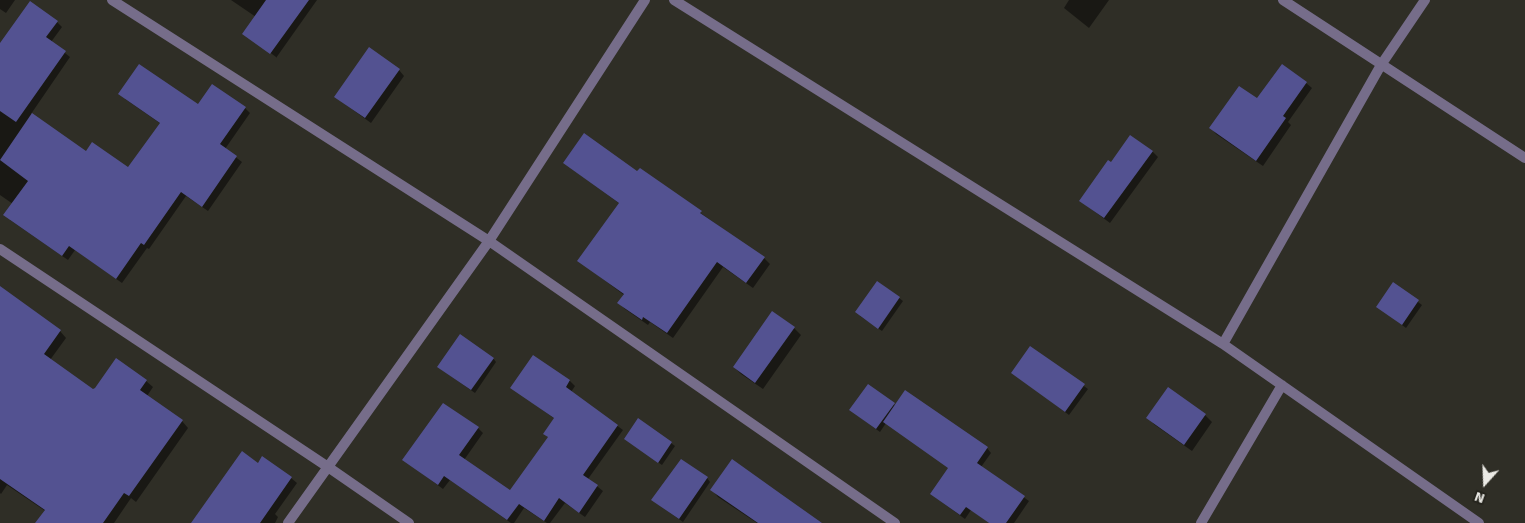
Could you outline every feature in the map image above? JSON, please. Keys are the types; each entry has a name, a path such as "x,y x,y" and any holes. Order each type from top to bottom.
{"street":[{"path":"112,0 489,241 895,523"},
{"path":"288,523 489,241 645,0"},
{"path":"674,0 1223,344 1479,523"},
{"path":"1283,0 1525,158"},
{"path":"1223,344 1381,65 1425,0"},
{"path":"0,249 409,523"},
{"path":"1201,523 1282,385"}],"building":[{"path":"266,0 309,0 270,54 242,34"},
{"path":"30,1 58,21 46,37 66,51 16,122 0,111 0,43"},
{"path":"369,47 400,69 365,118 334,97"},
{"path":"139,64 198,104 212,84 246,107 220,144 237,156 202,207 181,192 144,245 141,243 116,279 69,246 62,256 3,215 28,181 0,160 32,113 86,151 92,142 128,167 160,123 118,94"},
{"path":"1282,64 1307,82 1283,116 1286,118 1256,161 1209,128 1239,86 1257,98"},
{"path":"584,133 637,171 640,168 702,211 700,213 765,257 746,283 717,262 667,333 643,317 642,320 617,303 624,294 577,261 619,203 563,163"},
{"path":"1130,135 1153,151 1104,218 1079,201 1108,160 1111,162"},
{"path":"877,281 900,297 878,329 855,312"},
{"path":"1393,282 1419,300 1402,325 1376,307"},
{"path":"0,286 61,330 44,354 93,389 116,358 147,380 140,390 183,420 129,496 124,493 103,523 35,523 45,510 0,479"},
{"path":"772,311 795,327 755,383 733,367"},
{"path":"460,334 494,358 471,390 437,367"},
{"path":"1030,346 1085,384 1065,412 1011,373"},
{"path":"533,355 570,380 566,387 618,425 583,475 598,485 579,513 559,498 544,521 519,504 507,520 444,476 438,485 402,460 443,403 479,427 459,455 510,490 548,437 543,434 554,418 510,388"},
{"path":"868,384 895,403 876,429 849,410"},
{"path":"1168,387 1206,414 1184,445 1146,418"},
{"path":"905,390 988,447 977,463 1025,496 1006,523 989,523 966,507 960,515 930,494 948,468 883,422"},
{"path":"638,418 672,442 658,463 624,439"},
{"path":"242,451 258,463 262,456 292,477 260,523 191,523"},
{"path":"681,459 708,477 679,519 651,500"},
{"path":"732,459 822,523 758,523 710,490"}]}
